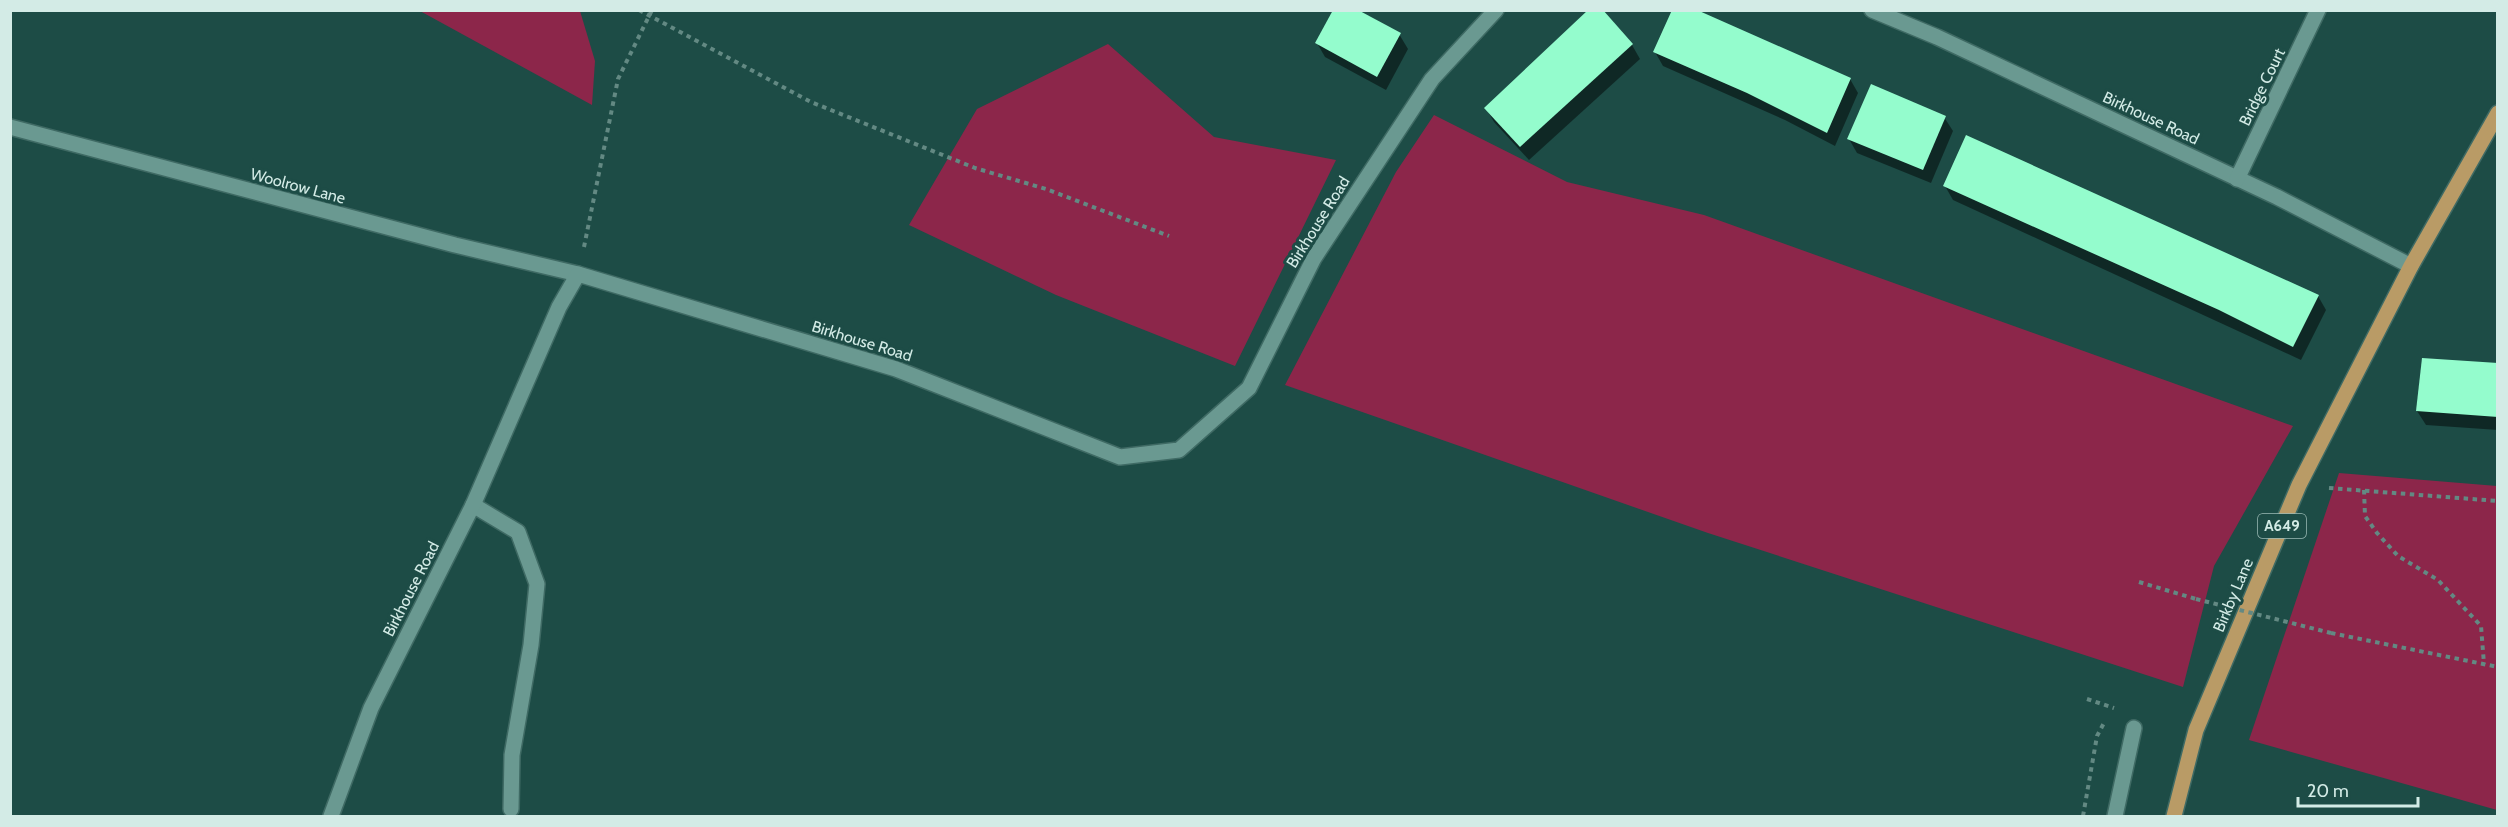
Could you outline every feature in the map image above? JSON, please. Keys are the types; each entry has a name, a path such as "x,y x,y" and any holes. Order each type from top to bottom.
{"main road":[{"name":"A649","path":"2411,266 2498,113"},
{"name":"Birkby Lane","path":"2174,816 2196,730 2299,485 2411,266"}],"street":[{"name":"Birkhouse Road","path":"331,816 371,708 473,505 559,307 578,274 896,369 1120,457 1179,450 1249,388 1314,258 1432,79 1496,10"},
{"name":"Birkhouse Road","path":"1872,10 1937,37 2237,178 2411,266"},
{"name":"Bridge Court","path":"2237,178 2318,10"},
{"name":"Woolrow Lane","path":"10,127 455,245 578,274"},
{"path":"473,505 518,532 537,584 531,645 512,755 511,809"},
{"path":"2115,816 2134,728"}],"path":[{"path":"639,10 692,41 811,102 975,168 1046,189 1169,236"},
{"path":"578,274 618,79 652,10"},
{"path":"2299,485 2498,501"},
{"path":"2364,490 2365,516 2377,533 2397,556 2438,580 2481,626 2484,664"},
{"path":"2139,582 2331,633 2498,667"},
{"path":"2083,816 2097,736 2101,725 2115,709"}],"shaded area":[{"path":"420,11 580,11 595,61 592,105"},
{"path":"1108,44 1214,137 1336,160 1235,366 1056,295 909,225 977,109"},
{"path":"1434,115 1567,182 1704,215 2293,426 2214,566 2183,687 1708,533 1285,385 1396,172"},
{"path":"2339,473 2497,486 2497,810 2249,740"}],"building":[{"path":"1333,10 1358,10 1401,33 1377,77 1315,43"},
{"path":"1588,10 1603,10 1633,44 1520,147 1484,108"},
{"path":"1672,10 1697,10 1851,78 1827,133 1747,93 1653,52"},
{"path":"1871,84 1946,116 1923,170 1847,139"},
{"path":"1966,135 2319,295 2293,347 2219,310 1943,186"},
{"path":"2422,358 2498,363 2498,417 2416,411"}]}
